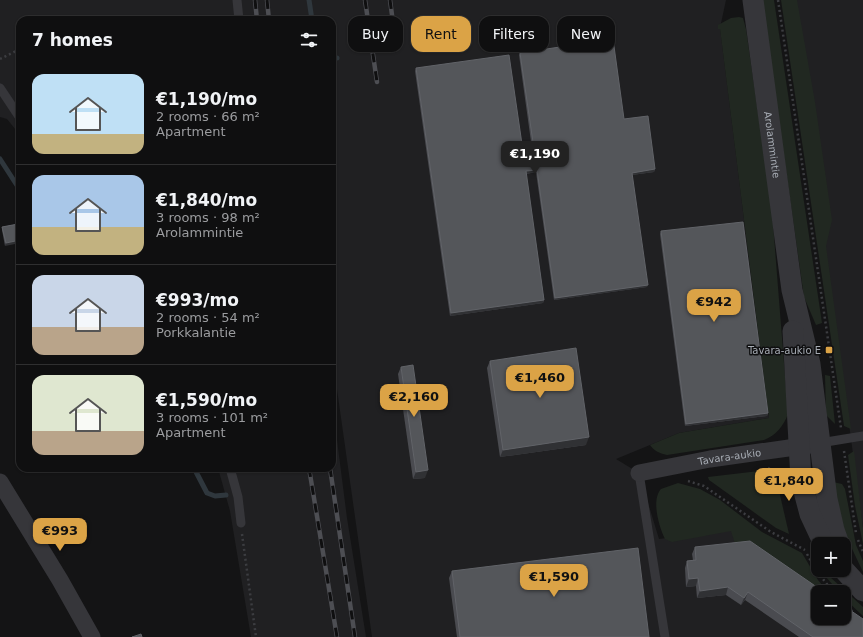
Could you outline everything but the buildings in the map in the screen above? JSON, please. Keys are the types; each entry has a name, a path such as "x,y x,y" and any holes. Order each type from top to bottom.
{"street":[{"name":"Arolammintie","path":"753,0 792,290 810,364 827,499 836,537"},
{"name":"Arolammintie","path":"792,290 793,366 798,447 804,498 813,537"},
{"name":"Tavara-aukio","path":"639,473 710,459 820,443"},
{"path":"0,482 60,580 92,637"}],"lane":[{"path":"237,0 239,16"},
{"path":"0,88 16,112"},
{"path":"820,443 863,436"},
{"path":"231,472 238,497 241,523"},
{"path":"639,473 665,637"}],"path":[{"path":"778,0 843,440 852,514 856,534 863,552"},
{"path":"0,59 16,51"},
{"path":"686,480 704,486 771,532 811,546"},
{"path":"241,523 243,551 256,637"},
{"path":"851,610 858,617"}],"shaded area":[{"path":"0,0 726,0 720,28 769,418 679,433 616,459 639,473 659,539 731,530 811,611 811,625 851,625 863,637 372,637 336,382 336,16 16,16 16,130 7,119 0,117"},
{"path":"762,0 774,0 822,323 816,325 804,297"},
{"path":"781,0 797,0 815,102 832,220 826,246 851,429 844,426"},
{"path":"789,0 863,0 863,528 819,201"},
{"path":"731,18 743,18 746,29 772,211 788,414 779,430 764,440 667,455 657,452 650,445 679,433 769,418 720,29 718,29 718,25"},
{"path":"825,375 830,376 835,424 826,415"},
{"path":"336,432 347,518 366,637 251,637 230,511 219,472 336,472"},
{"path":"854,451 863,528 863,544 855,506 848,455"},
{"path":"759,471 770,474 777,482 789,534 776,528 709,480 708,477"},
{"path":"833,482 842,484 845,489 856,545 863,561 863,572 851,547 851,537 846,537"},
{"path":"678,483 700,489 720,500 762,532 802,553 811,568 811,577 816,577 822,585 811,585 811,588 737,550 731,531 672,542 665,539 658,521 656,506 658,494 661,489"},
{"path":"826,577 830,577 839,585 833,585"},
{"path":"851,596 863,607 863,616 851,605"}],"waterway":[{"path":"309,0 311,16"},
{"path":"0,159 16,184"},
{"path":"196,472 207,493 215,496 226,495"}],"railway":[{"path":"255,0 257,16"},
{"path":"267,0 269,16"},
{"path":"365,0 377,82"},
{"path":"390,0 392,16"},
{"path":"310,472 337,637"},
{"path":"331,472 355,637"}],"place":[{"name":"Tavara-aukio E","path":"829,350"}]}
